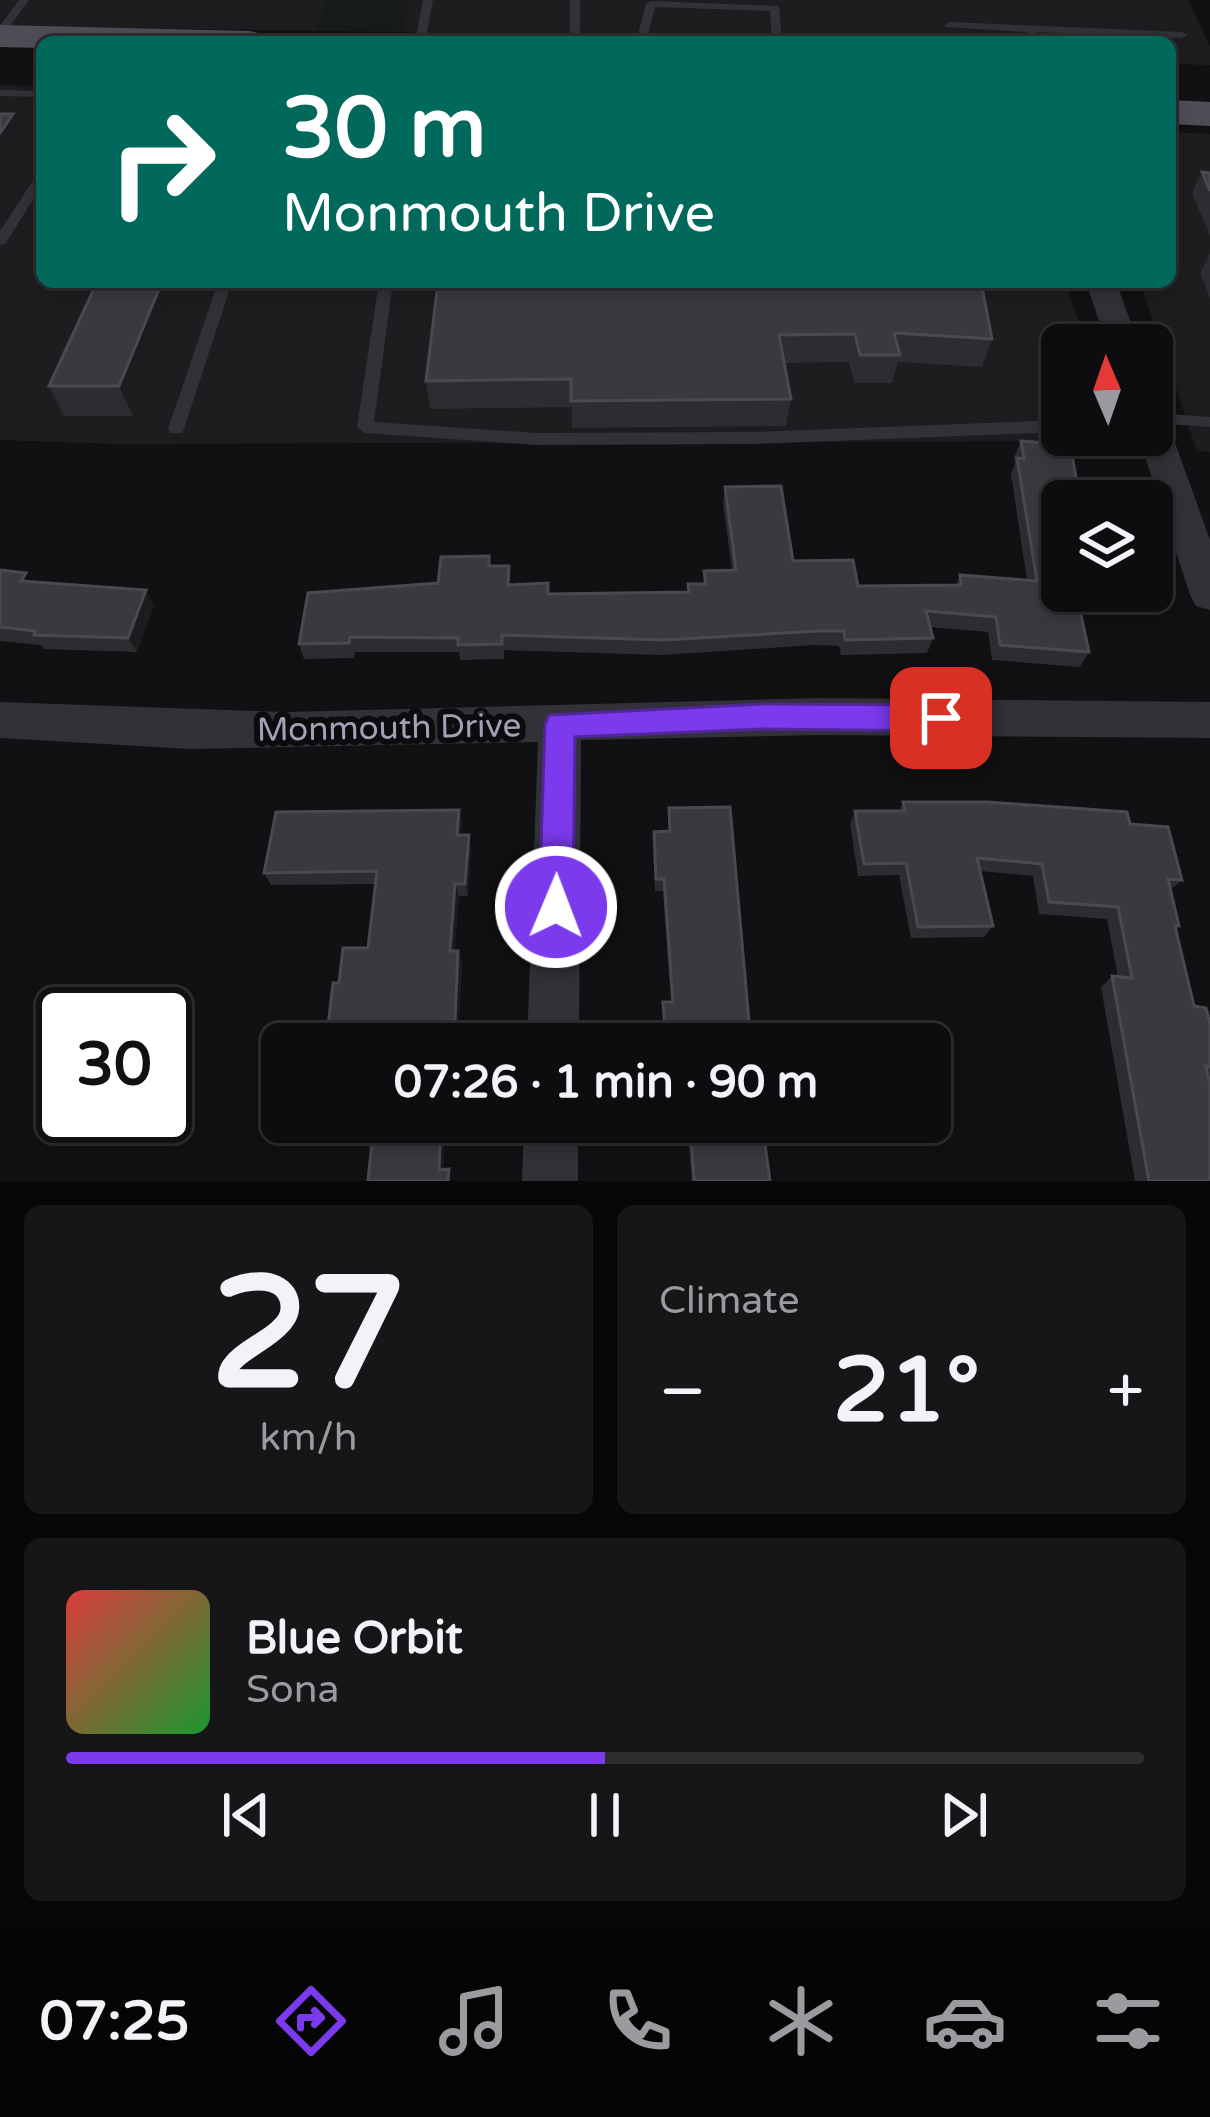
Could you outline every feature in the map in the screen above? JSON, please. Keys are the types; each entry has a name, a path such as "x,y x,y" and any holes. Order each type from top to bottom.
{"main road":[{"path":"0,35 36,36"},
{"path":"0,68 36,69"},
{"path":"1176,79 1210,81"},
{"path":"1176,112 1210,114"}],"street":[{"path":"1104,288 1117,324"},
{"path":"1163,456 1210,595"},
{"name":"Monmouth Drive","path":"0,720 83,728 245,732 763,716 1210,721"},
{"path":"553,1023 560,724"},
{"path":"550,1181 551,1143"}],"lane":[{"path":"0,35 24,0"},
{"path":"421,36 428,0"},
{"path":"575,0 575,36"},
{"path":"643,36 651,4 776,8 777,36"},
{"path":"950,25 1032,35 1182,35"},
{"path":"0,93 36,94"},
{"path":"0,241 36,185"},
{"path":"176,429 223,288"},
{"path":"385,288 365,427 557,439 754,438 1041,427"},
{"path":"1173,424 1210,422"}],"shaded area":[{"path":"0,0 327,0 317,31 0,26"},
{"path":"327,0 408,0 402,32 317,31"},
{"path":"408,0 1188,0 1210,46 1210,65 1176,64 1176,36 402,32"},
{"path":"0,85 36,86 36,288 1068,288 1079,324 1041,324 1041,441 118,444 0,440"},
{"path":"1176,132 1210,134 1210,452 1197,451 1173,380 1173,324 1154,324 1142,288 1176,288"}],"building":[{"path":"0,114 13,114 0,133"},
{"path":"94,288 160,288 119,386 49,386"},
{"path":"437,288 982,288 992,339 894,333 900,355 860,355 855,334 779,335 791,399 571,401 571,379 426,381"},
{"path":"1021,441 1041,443 1041,456 1072,456 1077,480 1041,480 1041,612 1080,612 1089,652 1000,645 996,617 926,611 933,638 845,640 844,631 818,631 664,640 502,635 502,644 458,645 458,638 350,637 349,643 299,644 308,593 438,583 441,557 489,556 489,566 509,566 508,585 548,583 548,594 689,592 688,584 706,584 704,571 736,570 725,487 781,486 793,561 853,560 858,586 961,585 960,575 1037,581 1017,458 1024,459"},
{"path":"0,570 26,573 21,581 146,590 128,638 34,635 35,631 0,627"},
{"path":"903,802 987,802 1127,812 1130,824 1168,827 1182,880 1168,879 1179,926 1175,926 1194,1006 1206,1008 1210,1023 1210,1067 1206,1066 1210,1181 1149,1181 1112,976 1132,978 1118,907 1049,902 1042,864 977,858 993,926 918,927 906,863 864,864 855,811 905,811"},
{"path":"730,807 749,1023 664,1023 663,1002 673,1002 664,879 656,879 654,832 670,831 669,808"},
{"path":"459,810 457,835 469,835 465,884 455,884 450,951 458,951 455,1021 328,1023 343,948 368,948 377,871 264,873 276,812"},
{"path":"372,1143 440,1143 439,1170 449,1169 448,1181 368,1181"},
{"path":"691,1143 765,1143 770,1181 694,1181"}],"route":[{"path":"556,907 560,724 763,716 941,718"}]}
